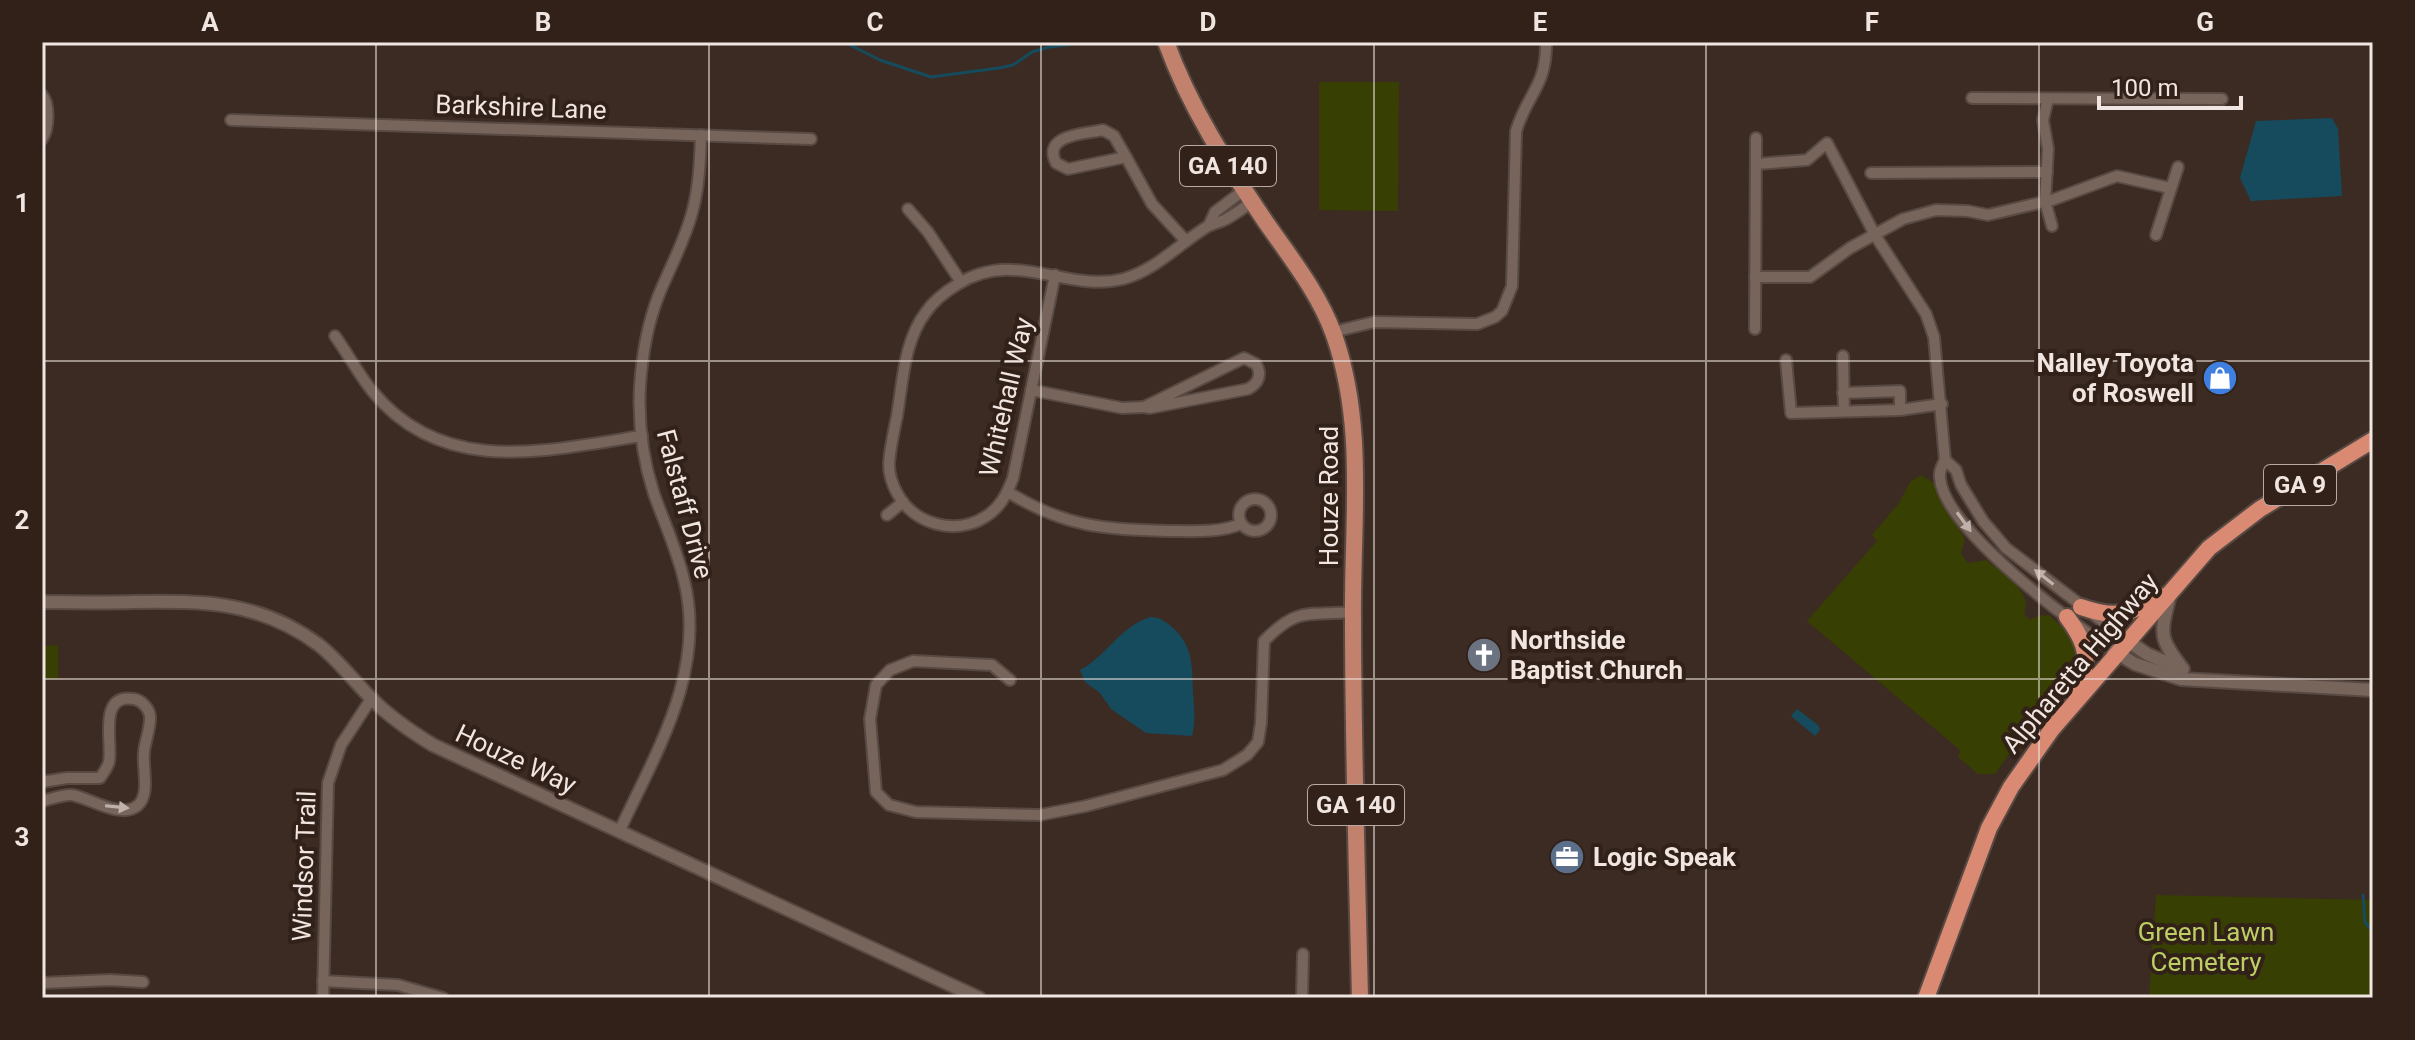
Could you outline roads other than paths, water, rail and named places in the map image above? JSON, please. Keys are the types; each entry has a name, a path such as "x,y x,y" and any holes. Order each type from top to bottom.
{"highway":[{"name":"Alpharetta Highway","path":"1926,998 1991,823 2032,755 2063,716 2209,548 2241,522 2373,440"},
{"path":"2081,607 2101,614 2125,614 2172,589"},
{"path":"2063,716 2082,681 2086,658 2079,633 2067,617"}],"main road":[{"name":"Houze Road","path":"1166,42 1200,122 1306,281 1333,332 1350,392 1355,442 1353,612 1360,998"}],"street":[{"path":"1333,332 1374,322 1477,324 1502,311 1512,286 1516,131 1521,115 1542,81 1546,42"},
{"path":"42,95 47,102 46,132 42,139"},
{"path":"1972,98 2222,99"},
{"path":"2048,99 2043,120 2048,149 2045,201 2052,226"},
{"name":"Barkshire Lane","path":"231,120 811,139"},
{"path":"1126,157 1068,169 1056,163 1053,152 1056,143 1063,138 1103,130 1114,136 1126,157 1152,204 1186,241"},
{"name":"Falstaff Drive","path":"619,832 676,708 686,676 690,642 690,612 685,582 653,491 642,436 640,387 646,342 658,297 692,214 699,178 701,135"},
{"path":"1755,329 1756,138"},
{"path":"1756,164 1807,160 1827,143 1875,235 1926,314 1934,337 1942,404 1945,460 1939,474 1941,483 1969,530 1995,557 2067,617 2166,675 2181,679 2373,690"},
{"path":"2156,235 2178,167"},
{"path":"1871,173 2047,172"},
{"path":"1755,277 1810,277 1903,219 1936,210 1988,215 2045,201 2117,176 2170,188"},
{"path":"887,515 903,502 892,483 889,462 908,348 915,328 941,295 978,273 1000,269 1026,270 1095,282 1124,279 1150,268 1209,225 1223,221 1248,196"},
{"path":"908,209 928,232 961,282"},
{"name":"Whitehall Way","path":"903,502 927,521 956,527 986,517 1008,492 1055,275"},
{"path":"335,336 382,401 416,427 452,444 497,453 526,453 642,436"},
{"path":"1843,356 1844,411"},
{"path":"1031,390 1122,408 1150,408 1248,389 1258,380 1258,368 1251,360 1239,359 1144,407"},
{"path":"1786,360 1791,413 1900,410 1942,404"},
{"path":"1843,393 1900,391 1900,410"},
{"path":"1945,460 1956,470 1961,485 1983,521 2006,548 2081,607 2122,647 2183,669 2196,678"},
{"path":"1008,492 1035,509 1077,524 1106,529 1187,531 1229,529 1241,524"},
{"path":"2172,589 2163,616 2162,634 2183,669"},
{"name":"Houze Way","path":"42,602 196,601 246,609 286,624 335,658 371,699 400,724 433,745 979,998"},
{"path":"1010,680 992,665 913,661 890,670 876,685 870,719 876,792 889,805 916,812 1040,815 1223,770 1247,755 1258,742 1264,641 1278,626 1297,614 1353,612"},
{"path":"42,782 100,778 109,761 108,716 113,706 122,700 134,698 146,707 150,718 144,755 144,794 135,808 122,810 71,795 42,801"},
{"name":"Windsor Trail","path":"323,998 328,783 341,745 371,699"},
{"path":"1302,998 1303,954"},
{"path":"323,981 398,985 443,998"},
{"path":"42,983 143,982"}],"water":[{"path":"2332,118 2338,129 2342,196 2251,201 2240,178 2256,121"},
{"path":"1150,617 1172,627 1188,649 1194,709 1192,736 1146,733 1111,709 1100,693 1085,682 1080,670 1129,628"},
{"path":"1797,709 1818,725 1820,730 1815,736 1791,716"}],"waterway":[{"path":"844,42 880,60 931,77 1013,65 1032,52 1089,42"},
{"path":"2363,895 2365,922 2373,932"}],"place":[{"name":"Nalley Toyota of Roswell","path":"2220,378"},
{"name":"Northside Baptist Church","path":"1484,655"},
{"name":"Logic Speak","path":"1567,857"}],"park label":[{"name":"Green Lawn Cemetery","path":"2206,947"}]}
